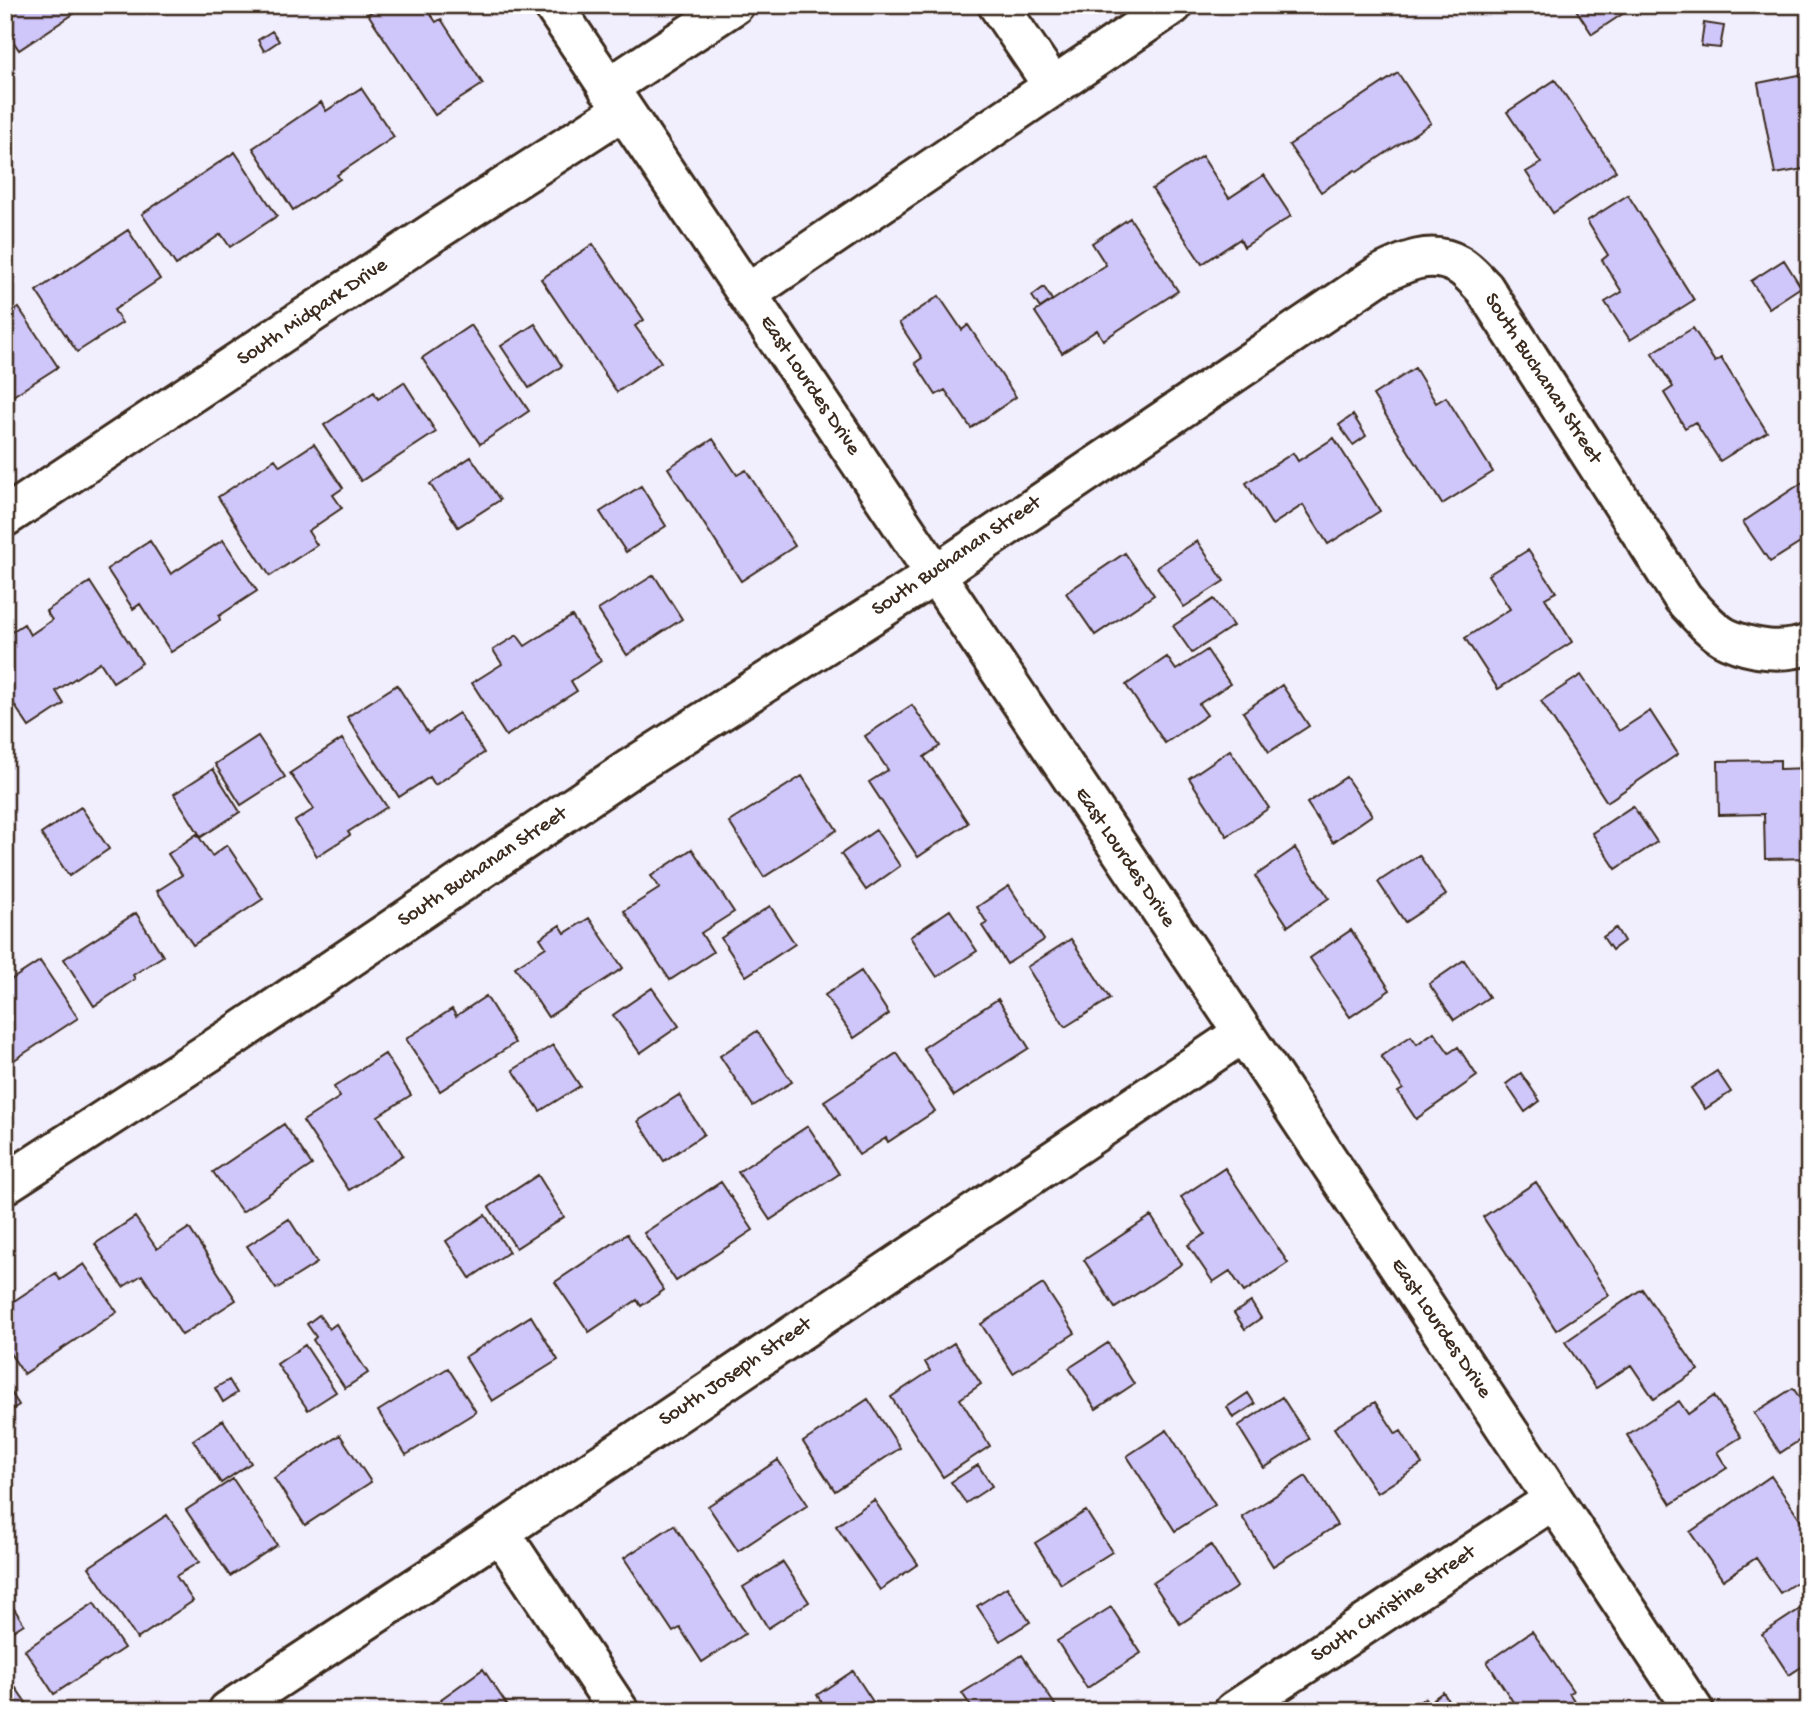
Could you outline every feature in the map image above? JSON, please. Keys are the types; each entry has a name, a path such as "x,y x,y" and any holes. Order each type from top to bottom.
{"street":[{"name":"East Lourdes Drive","path":"553,5 936,573 1020,704 1243,1033 1694,1711"},
{"name":"South Midpark Drive","path":"5,517 437,230 616,99 734,5"},
{"path":"998,5 1053,86"},
{"path":"747,294 1173,5"},
{"name":"South Buchanan Street","path":"5,1184 234,1036 631,768 936,573 1379,275 1410,260 1432,256 1460,265 1484,288 1683,598 1704,620 1727,638 1767,650 1796,649 1809,644"},
{"name":"South Joseph Street","path":"228,1711 500,1532 1243,1033"},
{"name":"South Christine Street","path":"1234,1711 1553,1500"},
{"path":"500,1532 619,1711"}],"building":[{"path":"5,5 87,5 19,50 5,29"},
{"path":"382,5 424,5 436,22 441,19 483,84 435,115 368,14"},
{"path":"1579,5 1619,5 1624,13 1592,34 1575,8"},
{"path":"1704,23 1724,26 1720,48 1701,46"},
{"path":"272,31 279,41 264,51 258,40"},
{"path":"1398,73 1431,123 1357,172 1355,170 1321,192 1289,145"},
{"path":"1809,73 1809,168 1775,174 1758,83"},
{"path":"1555,80 1616,171 1553,213 1526,172 1541,163 1507,112"},
{"path":"361,88 394,137 337,175 340,179 293,210 253,148 321,102 326,111"},
{"path":"235,152 277,216 230,247 221,234 176,265 142,214"},
{"path":"1202,156 1229,198 1264,175 1291,216 1244,247 1240,239 1202,264 1152,189"},
{"path":"1628,195 1694,300 1630,340 1605,302 1622,292 1602,260 1608,255 1587,221"},
{"path":"1130,218 1178,291 1103,340 1097,330 1062,353 1035,312 1106,265 1092,243"},
{"path":"128,230 160,279 114,310 122,323 77,352 36,291"},
{"path":"593,244 644,320 635,326 661,362 617,392 541,279"},
{"path":"1784,260 1801,287 1769,308 1751,281"},
{"path":"1044,287 1052,300 1040,308 1032,296"},
{"path":"939,296 962,330 968,325 1016,397 971,428 945,390 936,395 915,363 922,358 899,323"},
{"path":"19,308 58,367 5,401 5,317"},
{"path":"535,324 562,366 529,388 501,346"},
{"path":"471,325 529,411 480,444 422,358"},
{"path":"1693,328 1715,362 1721,358 1767,432 1720,461 1695,422 1685,428 1664,393 1673,387 1652,353"},
{"path":"1415,368 1436,403 1446,397 1493,472 1442,504 1373,395"},
{"path":"404,382 436,432 361,481 324,425 374,392 378,399"},
{"path":"1353,415 1366,436 1353,445 1339,425"},
{"path":"1334,438 1380,511 1328,544 1303,505 1272,525 1246,483 1293,453 1298,461"},
{"path":"713,439 737,475 746,470 795,546 741,581 668,468"},
{"path":"314,444 343,488 333,495 342,508 308,531 317,545 270,576 218,497 275,459 280,466"},
{"path":"471,457 500,500 458,527 430,484"},
{"path":"1809,478 1809,545 1805,540 1770,562 1743,522"},
{"path":"641,486 666,526 626,552 600,512"},
{"path":"223,540 257,591 219,616 220,620 171,652 140,604 133,609 107,569 150,541 171,574"},
{"path":"1197,541 1224,581 1184,607 1157,567"},
{"path":"1528,550 1556,592 1545,598 1572,642 1498,689 1465,638 1510,609 1488,575"},
{"path":"1125,553 1154,595 1095,635 1066,593"},
{"path":"654,575 682,619 627,655 598,610"},
{"path":"90,582 142,663 113,682 100,662 56,691 64,704 29,727 5,691 5,636 24,624 30,635 52,620 46,611"},
{"path":"1214,599 1233,626 1192,653 1173,626"},
{"path":"572,616 601,661 571,681 577,691 506,736 472,683 502,664 493,650 517,635 525,646"},
{"path":"1207,650 1230,684 1199,704 1207,715 1165,743 1126,685 1167,657 1176,670"},
{"path":"1581,675 1619,731 1650,711 1678,754 1607,802 1541,701"},
{"path":"397,685 428,733 459,713 484,753 435,785 430,777 399,797 347,717"},
{"path":"1282,685 1309,726 1269,752 1243,712"},
{"path":"912,705 940,746 924,757 968,823 918,857 869,782 888,770 865,736"},
{"path":"258,736 285,777 241,805 215,764"},
{"path":"342,739 387,807 317,856 295,821 314,809 290,773"},
{"path":"1230,750 1269,808 1227,836 1189,778"},
{"path":"1780,760 1780,769 1809,768 1809,858 1765,859 1764,814 1719,815 1718,761"},
{"path":"213,769 240,812 201,837 174,794"},
{"path":"802,776 837,830 764,877 729,822"},
{"path":"1346,777 1372,815 1333,842 1307,803"},
{"path":"1633,806 1657,842 1616,869 1592,833"},
{"path":"81,807 109,849 69,876 41,834"},
{"path":"876,830 900,866 866,890 841,854"},
{"path":"197,834 212,856 227,845 263,899 193,945 157,891 182,875 168,854"},
{"path":"1295,848 1329,898 1288,926 1255,876"},
{"path":"692,849 734,912 701,933 713,952 670,980 624,911 660,888 651,876"},
{"path":"1419,855 1446,895 1405,922 1378,882"},
{"path":"1009,886 1044,940 1007,964 982,926 987,923 977,907"},
{"path":"770,906 795,944 746,976 721,938"},
{"path":"950,910 977,951 937,977 910,937"},
{"path":"136,913 163,956 133,975 135,979 94,1006 64,959"},
{"path":"589,918 623,968 548,1017 515,967 546,947 540,938 560,925 565,933"},
{"path":"1616,928 1624,941 1612,950 1603,937"},
{"path":"1351,930 1390,990 1350,1017 1310,958"},
{"path":"1071,939 1110,999 1065,1027 1027,967"},
{"path":"1464,960 1489,997 1454,1020 1429,984"},
{"path":"40,961 78,1018 5,1066 5,982"},
{"path":"861,971 889,1014 854,1038 825,995"},
{"path":"652,988 679,1026 640,1053 613,1015"},
{"path":"486,996 515,1043 440,1091 406,1039 452,1009 456,1016"},
{"path":"998,999 1029,1048 954,1096 923,1048"},
{"path":"757,1031 792,1082 753,1106 720,1056"},
{"path":"1434,1032 1449,1053 1458,1047 1477,1076 1416,1119 1398,1092 1403,1089 1381,1056 1411,1036 1417,1044"},
{"path":"553,1045 580,1086 540,1111 513,1070"},
{"path":"897,1053 935,1111 888,1142 886,1138 859,1155 824,1101"},
{"path":"385,1054 411,1095 378,1116 403,1155 349,1190 303,1121 340,1097 334,1087"},
{"path":"1717,1071 1731,1092 1705,1109 1691,1088"},
{"path":"1521,1073 1540,1101 1525,1112 1506,1084"},
{"path":"679,1095 704,1134 664,1161 638,1121"},
{"path":"284,1124 312,1165 242,1212 213,1172"},
{"path":"808,1126 839,1174 770,1220 738,1172"},
{"path":"1225,1168 1288,1263 1244,1292 1230,1271 1213,1282 1188,1245 1205,1234 1181,1197"},
{"path":"538,1175 564,1217 516,1248 489,1207"},
{"path":"721,1182 753,1230 676,1281 644,1233"},
{"path":"1536,1182 1609,1295 1556,1330 1483,1217"},
{"path":"485,1215 509,1252 470,1278 446,1241"},
{"path":"1151,1216 1182,1264 1115,1308 1084,1260"},
{"path":"135,1217 157,1249 189,1228 236,1300 182,1335 142,1275 123,1287 95,1244"},
{"path":"289,1219 317,1263 276,1289 247,1246"},
{"path":"627,1234 664,1290 641,1306 637,1300 589,1332 555,1282"},
{"path":"84,1264 117,1312 24,1374 5,1346 5,1307 56,1273 60,1280"},
{"path":"1043,1284 1075,1333 1013,1373 981,1324"},
{"path":"1642,1289 1698,1370 1654,1399 1631,1365 1596,1388 1565,1342"},
{"path":"1251,1302 1261,1318 1245,1329 1234,1313"},
{"path":"319,1315 329,1329 336,1324 368,1373 345,1388 313,1340 316,1337 307,1324"},
{"path":"531,1316 558,1360 492,1401 465,1357"},
{"path":"954,1343 981,1384 960,1399 990,1446 943,1477 891,1397 930,1371 925,1362"},
{"path":"1108,1343 1134,1384 1096,1409 1069,1368"},
{"path":"305,1345 336,1392 308,1410 277,1364"},
{"path":"448,1368 476,1412 406,1455 378,1411"},
{"path":"229,1380 237,1393 223,1402 215,1388"},
{"path":"5,1383 19,1405 5,1414"},
{"path":"1793,1388 1809,1412 1809,1434 1780,1453 1754,1413"},
{"path":"1248,1393 1255,1404 1233,1418 1227,1407"},
{"path":"1714,1396 1741,1437 1717,1452 1727,1468 1671,1504 1627,1435 1679,1401 1688,1414"},
{"path":"1282,1397 1309,1439 1264,1468 1238,1426"},
{"path":"868,1399 900,1448 835,1491 803,1442"},
{"path":"1375,1402 1396,1434 1401,1431 1422,1464 1377,1493 1334,1428"},
{"path":"223,1420 251,1463 221,1483 193,1440"},
{"path":"1167,1430 1215,1505 1175,1531 1127,1456"},
{"path":"340,1435 371,1482 305,1525 274,1478"},
{"path":"778,1460 808,1505 738,1551 708,1506"},
{"path":"978,1465 992,1486 966,1503 951,1482"},
{"path":"1306,1476 1337,1525 1273,1566 1242,1517"},
{"path":"1771,1476 1809,1532 1809,1574 1780,1593 1756,1558 1723,1580 1690,1532"},
{"path":"233,1479 277,1545 230,1576 186,1510"},
{"path":"874,1500 918,1564 880,1590 836,1526"},
{"path":"1086,1511 1112,1552 1061,1584 1035,1543"},
{"path":"167,1515 199,1562 176,1576 193,1601 137,1639 89,1567"},
{"path":"674,1525 745,1634 702,1662 680,1628 673,1632 624,1558"},
{"path":"1211,1545 1237,1587 1180,1624 1153,1583"},
{"path":"783,1562 809,1602 768,1628 743,1587"},
{"path":"1007,1587 1030,1622 1000,1641 977,1606"},
{"path":"5,1595 24,1624 5,1636"},
{"path":"94,1603 124,1648 54,1694 25,1650"},
{"path":"1809,1603 1809,1662 1789,1675 1762,1634"},
{"path":"1111,1607 1141,1653 1087,1688 1057,1641"},
{"path":"1532,1631 1573,1691 1569,1693 1581,1711 1519,1711 1487,1662"},
{"path":"1022,1655 1057,1708 1054,1711 974,1711 962,1693"},
{"path":"483,1669 511,1711 449,1711 441,1699"},
{"path":"853,1671 879,1711 827,1711 817,1695"},
{"path":"5,1672 31,1710 30,1711 5,1711"},
{"path":"1443,1692 1455,1711 1405,1711 1425,1698 1428,1703"},
{"path":"938,1704 942,1711 928,1711"}]}
